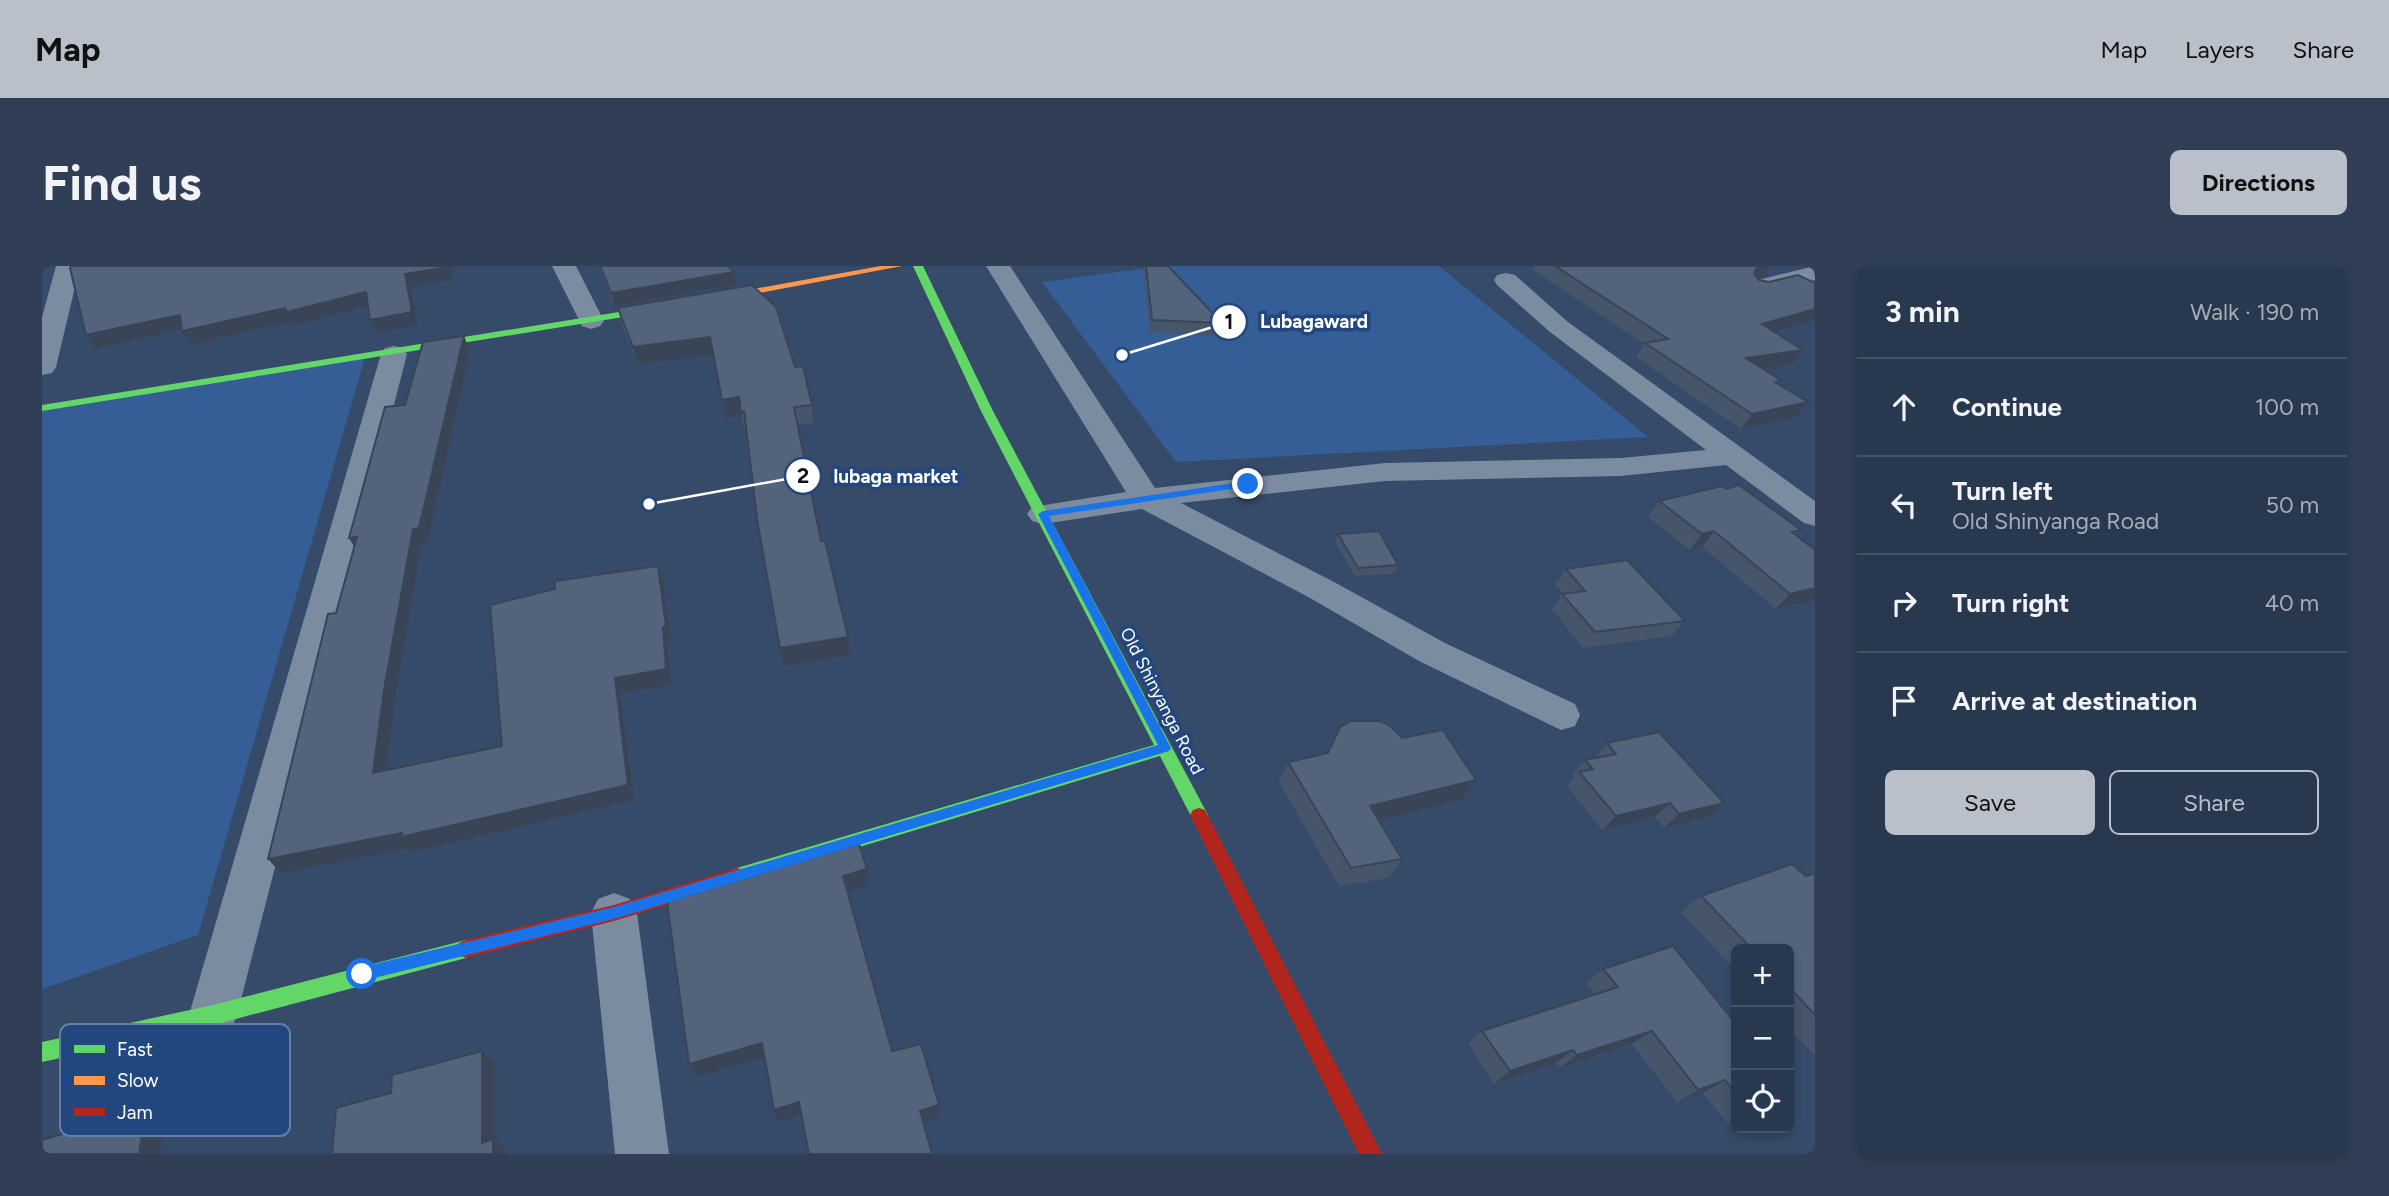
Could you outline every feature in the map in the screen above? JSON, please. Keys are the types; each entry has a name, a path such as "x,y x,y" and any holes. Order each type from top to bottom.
{"street":[{"path":"42,367 68,266"},
{"path":"564,266 591,321"},
{"path":"42,408 394,354 897,266"},
{"name":"Old Shinyanga Road","path":"918,266 988,411 1165,748 1371,1154"},
{"path":"998,266 1146,498 1322,590 1390,630 1560,715"},
{"path":"1759,287 1815,273"},
{"path":"1506,280 1559,327 1815,516"},
{"path":"213,1015 394,354"},
{"path":"1043,514 1248,484 1366,473 1632,466 1699,461 1732,454"},
{"path":"171,1024 362,974 614,913 1165,748"},
{"path":"614,913 642,1154"},
{"path":"42,1052 60,1048"}],"shaded area":[{"path":"1162,266 1439,266 1648,437 1176,462 1042,282"},
{"path":"366,354 198,935 42,989 42,411"}],"building":[{"path":"71,266 449,267 405,274 412,312 370,320 366,292 287,312 285,308 182,331 180,315 86,335"},
{"path":"600,266 728,266 734,272 611,293"},
{"path":"1146,266 1168,266 1222,323 1152,320"},
{"path":"1555,266 1759,266 1754,274 1759,280 1769,282 1798,275 1815,283 1815,309 1762,324 1803,350 1746,358 1781,380 1775,382 1808,402 1752,414 1645,343 1668,339"},
{"path":"752,285 776,307 795,367 803,366 812,405 794,407 821,541 825,541 848,637 780,648 758,525 744,411 741,412 739,397 722,400 710,337 633,347 618,308"},
{"path":"464,336 419,528 413,529 384,690 373,773 502,746 490,605 555,589 555,581 658,566 666,626 663,627 666,669 615,678 628,785 401,837 402,833 268,859 328,614 336,613 357,537 349,538 385,407 405,405 423,342"},
{"path":"1739,485 1801,530 1792,532 1815,550 1815,588 1790,594 1714,531 1702,534 1659,501 1722,486 1726,489"},
{"path":"1379,531 1398,565 1358,568 1338,534"},
{"path":"1627,560 1685,621 1595,632 1562,594 1585,591 1566,569"},
{"path":"1351,721 1380,721 1389,725 1402,738 1443,730 1476,780 1370,806 1402,859 1351,868 1288,762 1328,753 1340,727"},
{"path":"1659,732 1724,803 1679,814 1670,803 1616,816 1579,772 1593,769 1585,760 1616,754 1607,743"},
{"path":"859,844 867,869 843,876 892,1051 921,1044 939,1105 920,1111 932,1154 809,1154 799,1102 774,1110 762,1043 689,1064 667,902"},
{"path":"1792,864 1806,876 1815,873 1815,1015 1794,992 1794,944 1747,944 1701,896"},
{"path":"1673,946 1731,1018 1731,1088 1725,1080 1698,1090 1652,1031 1577,1055 1573,1050 1510,1071 1482,1031 1618,987 1603,969"},
{"path":"482,1051 482,1143 493,1139 493,1154 332,1154 336,1108 391,1093 392,1075"},
{"path":"60,1135 142,1136 139,1154 42,1154 42,1140"}],"traffic: fast":[{"path":"918,266 987,411 1199,815"},
{"path":"42,408 681,305"},
{"path":"737,876 1165,748"},
{"path":"171,1024 466,949"},
{"path":"42,1052 60,1048"}],"traffic: slow":[{"path":"681,305 897,266"}],"traffic: jam":[{"path":"1199,815 1371,1154"},
{"path":"466,949 614,913 737,876"}],"place":[{"name":"Lubagaward","path":"1122,355"},
{"name":"lubaga market","path":"649,504"}],"route":[{"path":"362,974 614,913 1165,748 1043,514 1248,484"}]}
